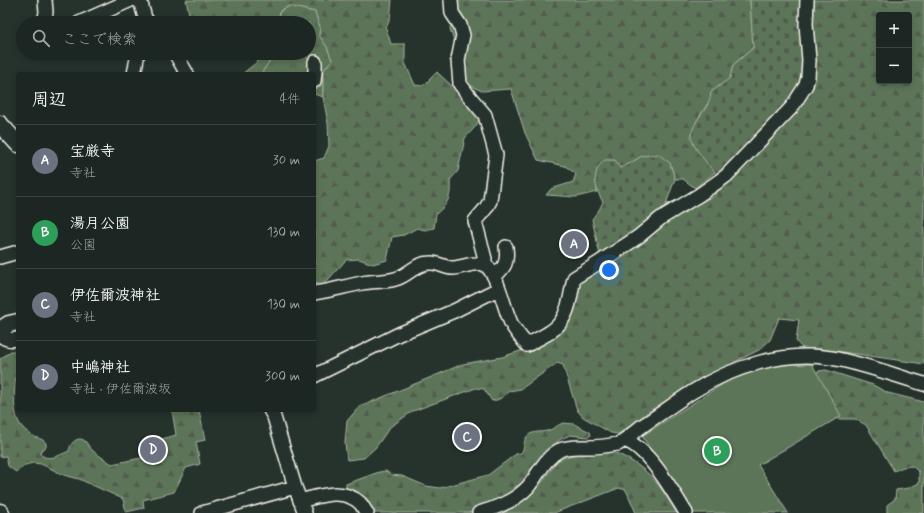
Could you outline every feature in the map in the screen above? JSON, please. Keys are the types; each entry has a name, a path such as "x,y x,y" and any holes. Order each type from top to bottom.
{"main road":[{"path":"0,124 16,142"},
{"path":"0,330 9,324 16,322"}],"street":[{"path":"45,0 45,16"},
{"path":"95,16 131,0"},
{"path":"140,0 145,16"},
{"path":"451,0 452,13 460,26 463,35 458,60 460,84 485,114 496,155 490,199 486,208 475,221 485,259 484,264"},
{"path":"316,294 360,284 393,280 399,278 417,266 431,262 439,263 452,268 479,263 488,266 495,276 498,289 513,326 527,345 553,330 562,321 566,313 574,278 626,245 661,218 699,195 726,176 792,107 806,85 809,60 806,24 807,0"},
{"path":"134,72 137,60"},
{"path":"179,60 186,72"},
{"path":"315,62 315,72"},
{"path":"495,276 506,262 508,256 506,247"},
{"path":"0,257 16,253"},
{"path":"316,375 399,334 454,311 498,289"},
{"path":"0,335 4,339 16,339"},
{"path":"479,513 499,507 519,495 527,488 550,456 560,450 571,447 605,447 618,444 674,405 709,383 748,366 784,357 830,357 924,384"},
{"path":"271,412 274,417 295,487 303,507 328,494 340,494 355,498 362,504 367,513"},
{"path":"624,440 632,442 643,452 686,513"},
{"path":"202,513 249,507 295,487"}],"green space":[{"path":"186,0 392,0 390,19 386,28 391,44 405,44 405,63 415,85 423,86 437,72 456,90 470,90 485,107 476,126 465,138 458,171 450,180 448,199 444,206 436,214 434,228 425,230 417,228 404,235 392,237 387,260 373,264 359,259 346,260 326,282 316,284 316,160 324,158 329,146 328,123 323,97 323,71 332,60 327,47 319,35 320,27 315,12 289,6 280,11 279,16 189,16"},
{"path":"454,0 750,0 753,48 733,65 731,78 711,92 710,100 696,122 694,145 715,172 695,188 683,179 675,179 670,163 642,156 629,164 596,179 597,192 576,197 546,195 551,189 573,182 576,174 565,166 538,160 525,133 511,89 482,91 455,79 450,60 456,46 450,29"},
{"path":"750,0 811,0 811,78 724,182 700,154 691,135 692,130 708,103 711,92 730,78 733,65 753,48"},
{"path":"811,0 924,0 924,364 836,351 802,348 796,341 799,320 779,318 770,340 759,350 704,377 647,413 618,434 611,433 583,417 577,410 563,365 557,363 521,389 509,391 497,400 492,401 484,389 476,388 413,411 390,427 376,447 364,458 347,460 345,443 347,421 359,407 463,364 502,357 541,344 579,278 671,214 666,204 676,201 693,204 713,197 724,182"},
{"path":"290,6 315,12 320,27 319,35 327,47 332,60 323,71 323,97 316,95 316,72 262,72 269,60 316,60 316,16 279,16 280,11"},
{"path":"258,60 269,60 262,72 245,72"},
{"path":"658,154 670,163 675,179 666,204 671,214 667,223 661,224 601,260 592,219 603,202 597,190 595,181 596,172 605,160 615,160 620,168 642,156"},
{"path":"11,351 16,351 14,391 15,412 18,421 23,428 46,443 46,447 41,450 40,454 43,456 50,458 69,451 72,443 79,439 85,441 93,451 112,464 165,453 162,439 176,435 172,412 199,412 205,440 196,442 200,464 186,468 174,492 143,500 144,508 126,512 123,499 41,464 33,463 25,465 16,472 8,466 6,456 0,457 0,359"},
{"path":"777,364 812,364 841,416 758,465 788,513 691,513 642,436 729,380"},
{"path":"826,370 873,385 888,393 924,402 924,513 887,513 887,505 895,499 896,490 909,488 919,483 919,472 912,466 903,467 894,471 866,425 855,419 835,418 812,375 819,371"},
{"path":"563,423 574,424 590,432 591,435 588,437 570,435 561,439 551,446 525,482 515,487 510,495 497,504 468,513 375,513 346,490 346,484 379,472 386,471 391,475 402,476 426,486 440,488 488,475 516,454 521,453 528,435 549,430"},
{"path":"604,449 628,459 649,474 655,480 677,513 636,513 626,490 619,488 554,513 503,513 540,485 558,460 579,453"}],"place":[{"name":"宝厳寺","path":"574,244"},
{"name":"伊佐爾波神社","path":"467,437"},
{"name":"中嶋神社","path":"153,450"},
{"name":"湯月公園","path":"717,451"}]}
